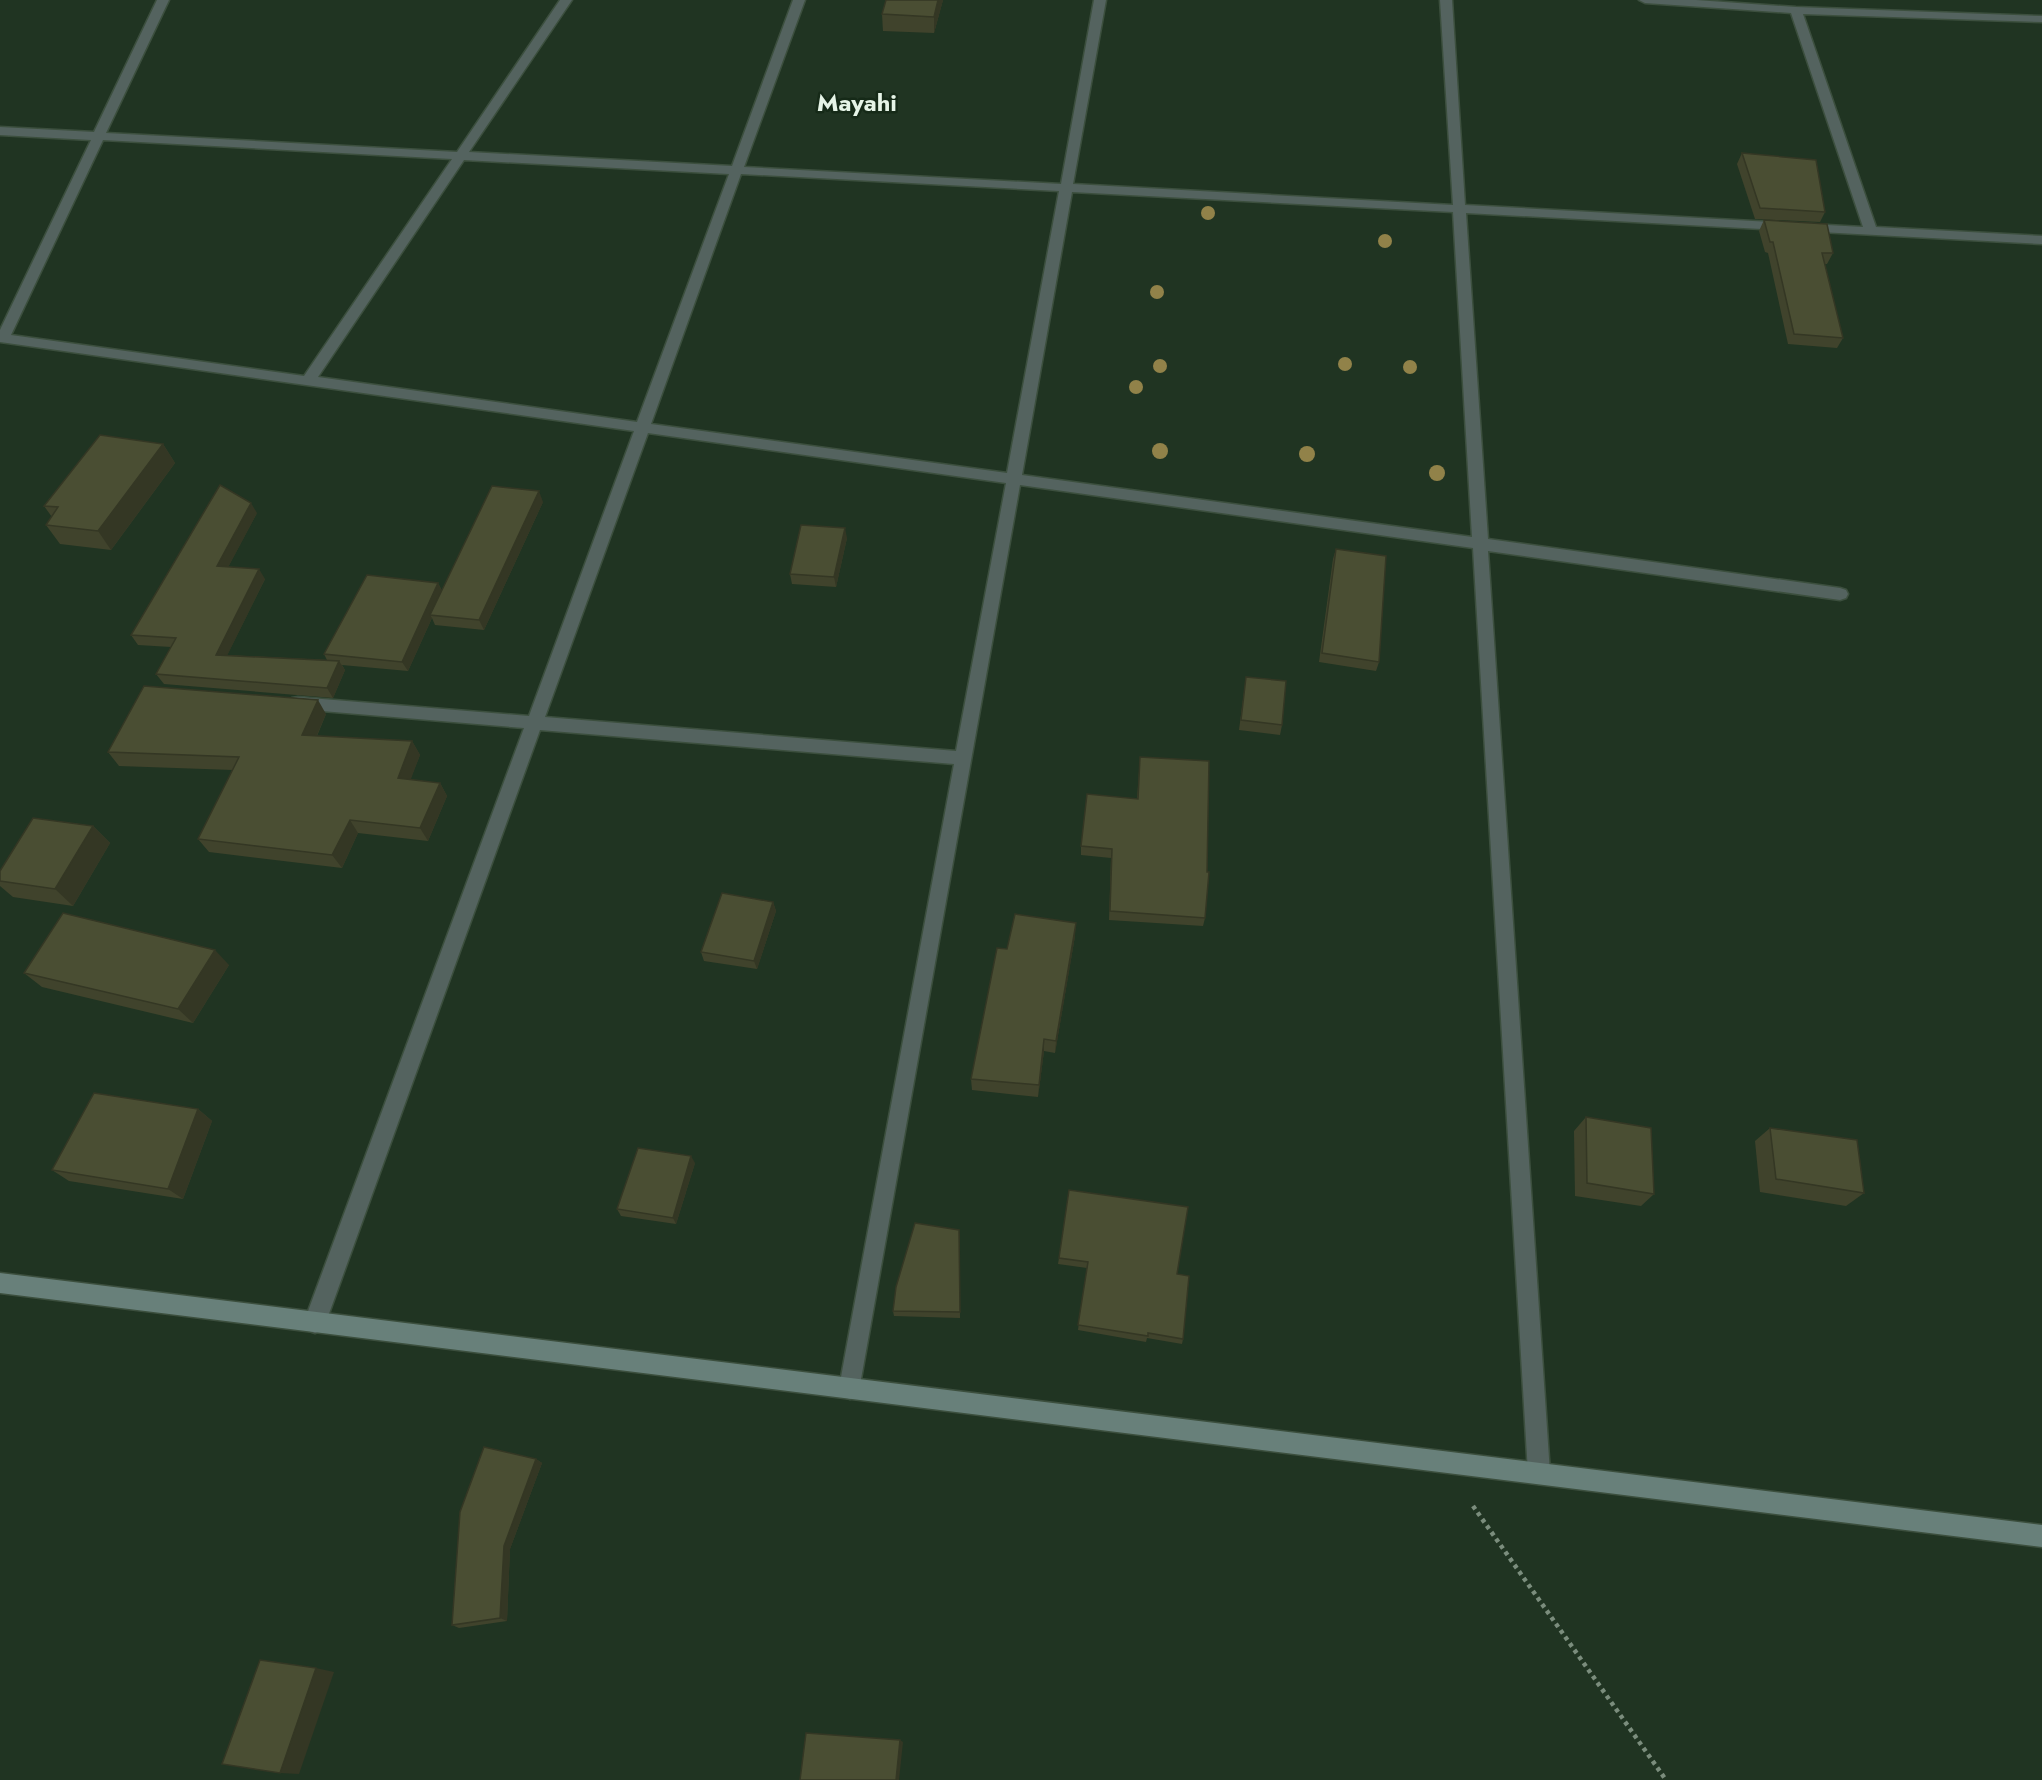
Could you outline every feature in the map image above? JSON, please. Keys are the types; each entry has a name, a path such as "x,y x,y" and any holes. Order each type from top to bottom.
{"street":[{"path":"163,0 1,338 1840,594"},
{"path":"308,381 566,0"},
{"path":"315,1322 800,0"},
{"path":"850,1388 1100,0"},
{"path":"1446,0 1539,1473"},
{"path":"1646,0 1796,10 2042,19"},
{"path":"1796,10 1871,231"},
{"path":"0,131 2042,240"},
{"path":"284,702 963,758"},
{"path":"0,1283 2042,1536"}],"path":[{"path":"1442,1461 1666,1780"}],"building":[{"path":"886,0 938,0 934,17 882,14"},
{"path":"1742,153 1816,160 1825,212 1760,208"},
{"path":"1764,220 1827,224 1833,253 1822,253 1843,338 1794,334 1773,242 1770,242"},
{"path":"100,435 163,444 98,531 46,525 58,507 44,506"},
{"path":"220,485 251,503 217,566 259,569 216,655 339,661 327,688 156,674 176,638 131,635"},
{"path":"492,486 539,491 479,620 430,615"},
{"path":"801,525 845,528 834,577 790,574"},
{"path":"1336,549 1386,556 1379,662 1322,653"},
{"path":"367,575 438,583 402,662 324,654"},
{"path":"1246,677 1286,681 1282,725 1241,720"},
{"path":"144,686 318,700 302,735 412,741 398,778 440,783 420,828 350,820 332,855 198,839 239,757 108,752"},
{"path":"1140,757 1209,761 1207,872 1209,872 1205,918 1110,911 1112,849 1081,846 1087,794 1138,799"},
{"path":"33,818 93,826 55,889 0,881 0,871"},
{"path":"722,893 773,902 754,961 701,952"},
{"path":"63,913 215,950 178,1009 24,973"},
{"path":"1015,914 1076,923 1056,1041 1044,1039 1039,1085 971,1079 997,948 1007,949"},
{"path":"94,1093 198,1109 168,1189 52,1170"},
{"path":"1586,1117 1651,1128 1654,1194 1587,1183"},
{"path":"1770,1128 1857,1140 1864,1193 1776,1179"},
{"path":"638,1148 691,1156 673,1218 617,1209"},
{"path":"1069,1190 1188,1207 1177,1274 1189,1276 1183,1339 1078,1325 1088,1262 1059,1258"},
{"path":"915,1223 959,1230 960,1312 893,1311 896,1287"},
{"path":"484,1447 536,1459 504,1546 500,1618 452,1625 460,1512"},
{"path":"260,1660 316,1668 280,1773 222,1764"},
{"path":"806,1733 900,1740 896,1780 800,1780"}],"district":[{"name":"Mayahi","path":"857,103"}]}
